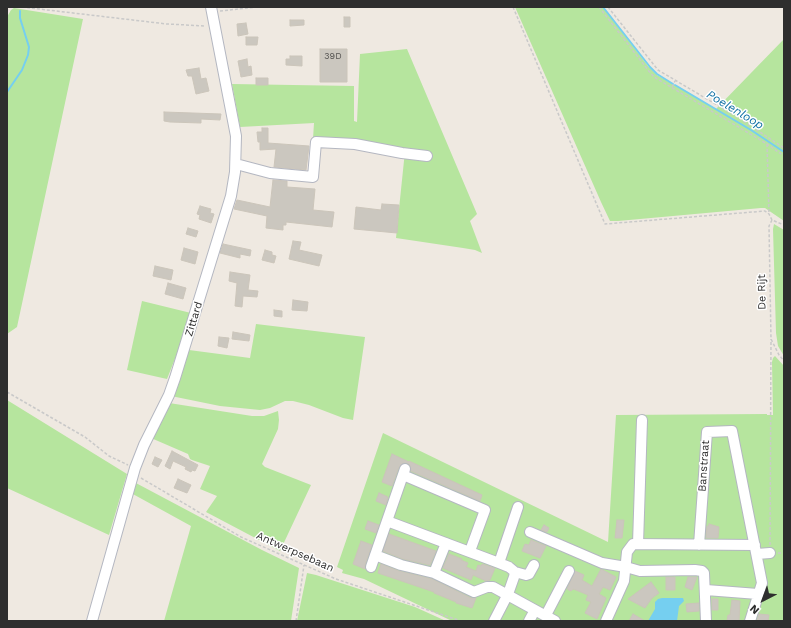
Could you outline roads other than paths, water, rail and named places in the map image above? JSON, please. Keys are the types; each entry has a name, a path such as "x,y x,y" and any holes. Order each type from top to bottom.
{"street":[{"name":"Zittard","path":"92,621 134,471 144,445 169,395 175,378 231,196 236,164 236,136 212,9"},
{"path":"236,164 270,173 313,177 316,142 355,144 427,156"},
{"path":"638,544 642,420"},
{"name":"Banstraat","path":"699,545 707,432 732,431 762,582 750,621"},
{"path":"371,567 404,472 485,510 470,551"},
{"path":"499,563 518,507"},
{"path":"387,521 470,551 509,567 515,572 526,575 529,574 534,565"},
{"path":"530,532 602,563 640,571 702,571 704,573 706,590 706,621"},
{"path":"434,574 446,543"},
{"path":"606,621 624,581 627,552 633,544 699,545 756,550 770,553"},
{"path":"375,555 401,565 434,574 474,592 487,587 493,587 555,621"},
{"path":"546,616 569,571"},
{"path":"494,621 508,594 515,572"},
{"path":"706,590 758,594"},
{"path":"529,621 535,610"}],"water":[{"path":"662,598 683,598 684,601 679,606 677,621 648,621 655,609 655,602"}],"waterway":[{"name":"Poelenloop","path":"603,7 650,67 657,74 673,84"},
{"path":"7,92 22,70 28,55 29,47 20,18 20,11"},
{"name":"Poelenloop","path":"675,85 751,130 784,152"}]}
